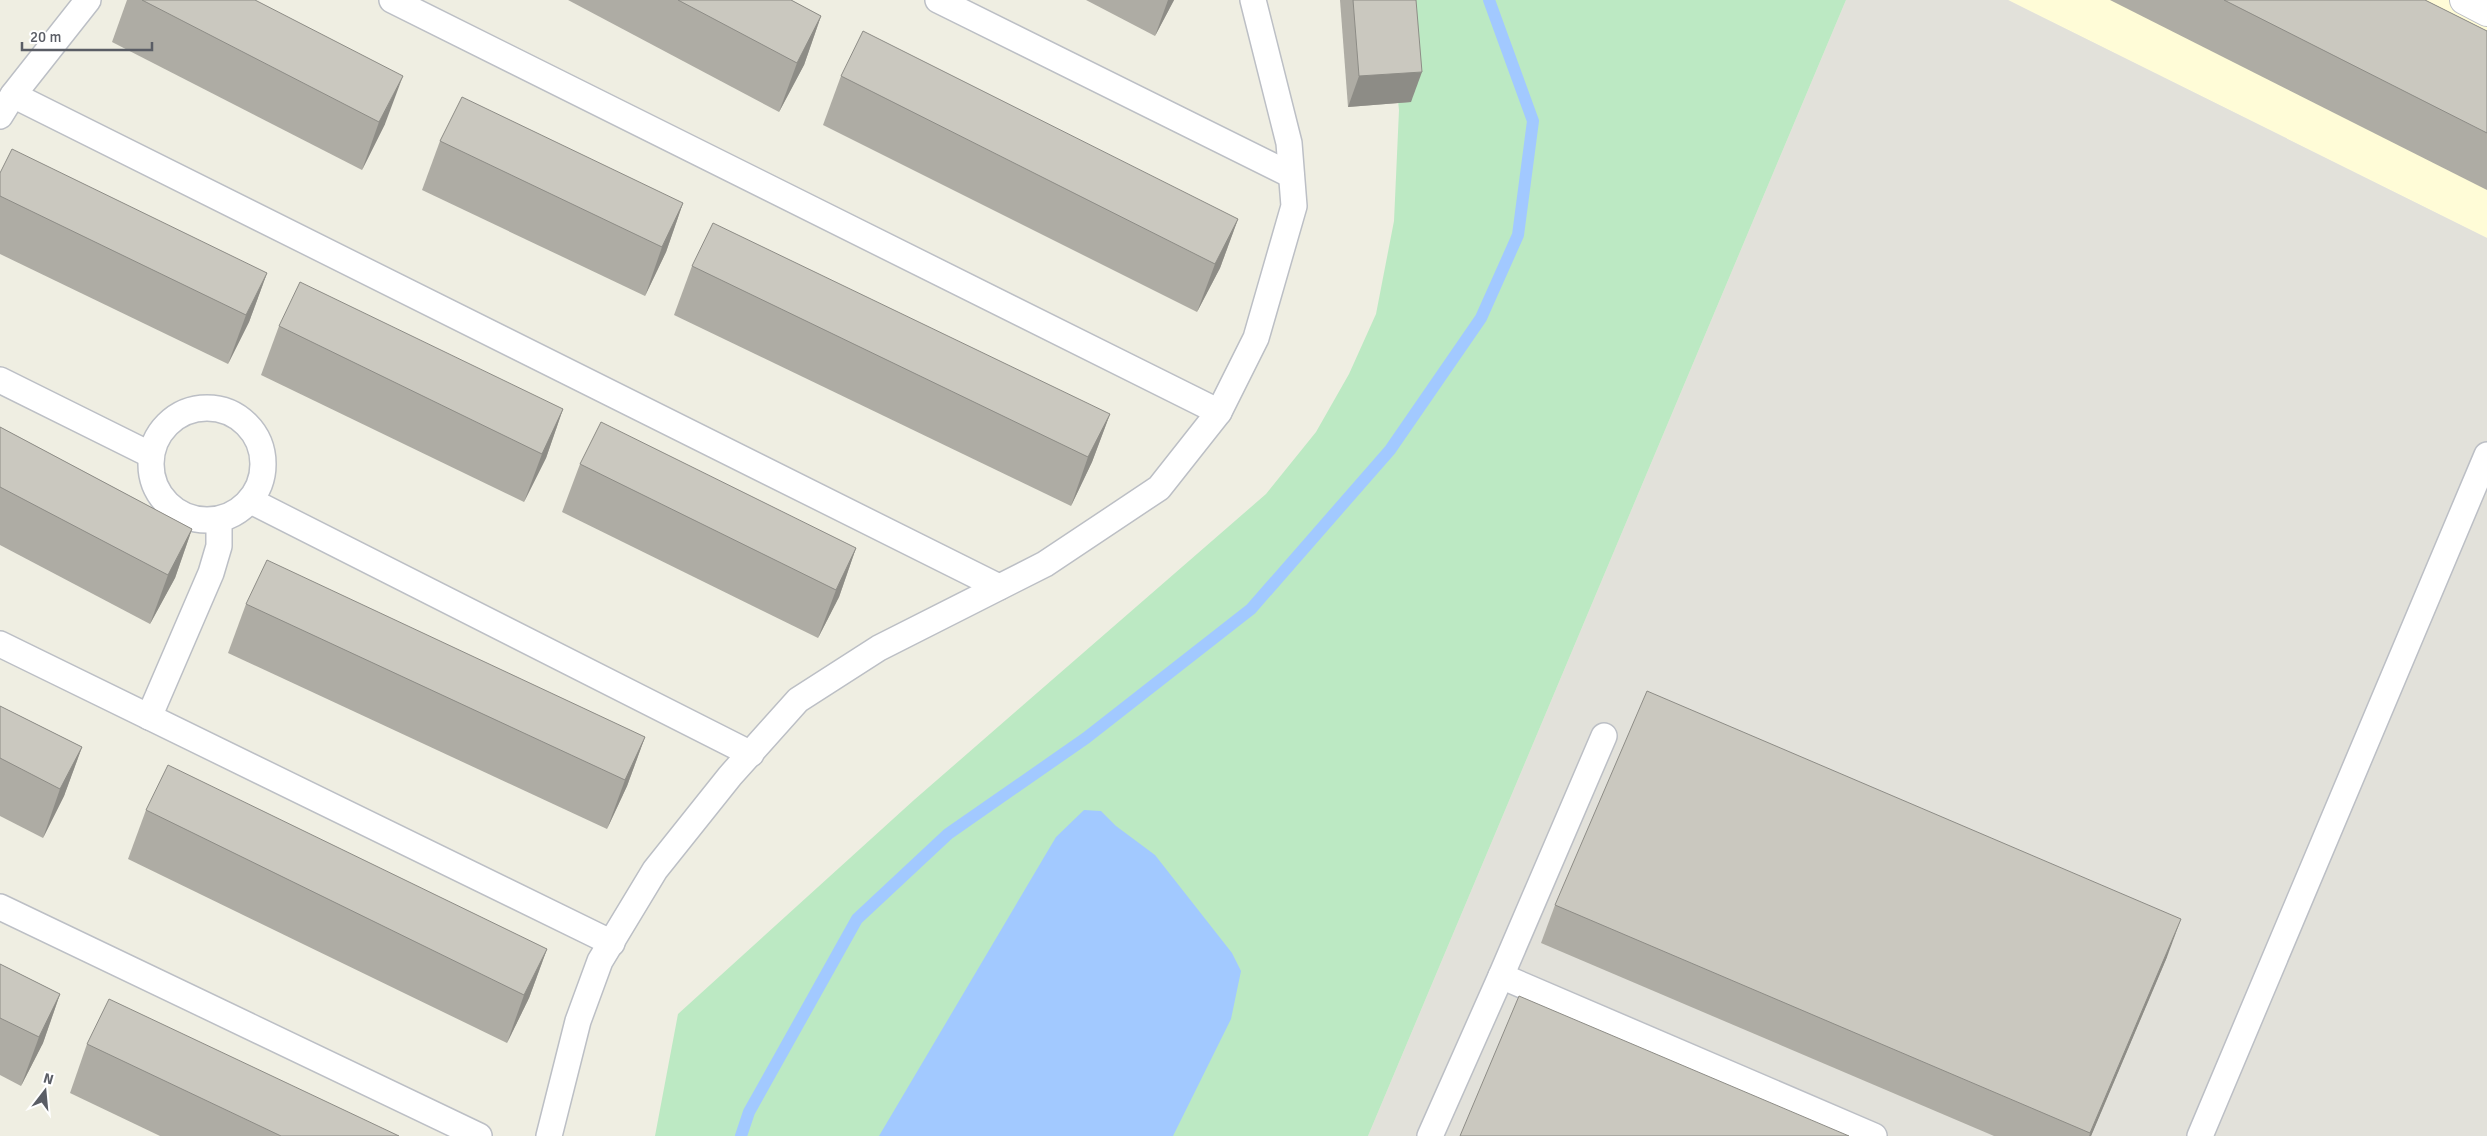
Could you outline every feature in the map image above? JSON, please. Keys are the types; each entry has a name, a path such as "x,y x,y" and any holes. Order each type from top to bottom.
{"street":[{"path":"2464,0 2487,12"}],"lane":[{"path":"0,116 13,95 88,0"},
{"path":"392,0 1219,412"},
{"path":"938,0 1291,176"},
{"path":"549,1136 578,1021 600,961 655,870 798,700 879,648 1045,564 1159,488 1219,412 1256,338 1294,206 1289,143 1253,0"},
{"path":"13,95 999,587"},
{"path":"0,380 151,455"},
{"path":"204,408 222,410 240,418 253,431 262,447 264,466 260,484 250,501 236,513 220,520 201,521 183,516 168,505 157,490 154,482 151,473 151,455 158,437 169,422 185,412 204,408"},
{"path":"2200,1136 2487,455"},
{"path":"250,501 751,754"},
{"path":"149,717 210,573 219,546 220,520"},
{"path":"0,644 612,943"},
{"path":"1430,1136 1604,736"},
{"path":"0,907 479,1136"},
{"path":"1501,976 1874,1136"}],"shaded area":[{"path":"1846,0 2008,0 2487,238 2487,1136 1368,1136"},
{"path":"2008,0 2487,0 2487,238"}],"green space":[{"path":"1387,0 1846,0 1368,1136 655,1136 678,1014 914,800 1266,494 1316,432 1349,374 1376,314 1394,221 1399,110"}],"water":[{"path":"1084,810 1101,811 1116,826 1155,855 1232,953 1241,971 1231,1019 1173,1136 879,1136 1056,837"}],"building":[{"path":"142,0 255,0 403,76 379,122"},
{"path":"678,0 791,0 821,16 797,63"},
{"path":"1353,0 1416,0 1422,72 1359,76"},
{"path":"2224,0 2425,0 2487,31 2487,133"},
{"path":"863,31 1238,219 1215,264 841,76"},
{"path":"462,97 683,203 662,247 440,141"},
{"path":"12,149 267,273 246,315 0,196 0,173"},
{"path":"713,223 1110,414 1088,457 692,266"},
{"path":"300,282 563,409 542,454 279,326"},
{"path":"601,422 856,548 836,590 580,464"},
{"path":"0,427 192,529 168,575 0,487"},
{"path":"267,560 645,737 625,780 246,604"},
{"path":"1647,691 2181,919 2090,1133 1555,905"},
{"path":"0,706 82,747 60,789 0,758"},
{"path":"168,765 547,949 524,995 146,810"},
{"path":"0,964 60,994 39,1037 0,1018"},
{"path":"1519,996 1849,1136 1460,1136"},
{"path":"109,999 399,1136 281,1136 87,1044"}],"waterway":[{"path":"741,1136 749,1112 857,919 948,834 1086,738 1251,609 1390,450 1481,318 1518,235 1533,121 1489,0"}]}
